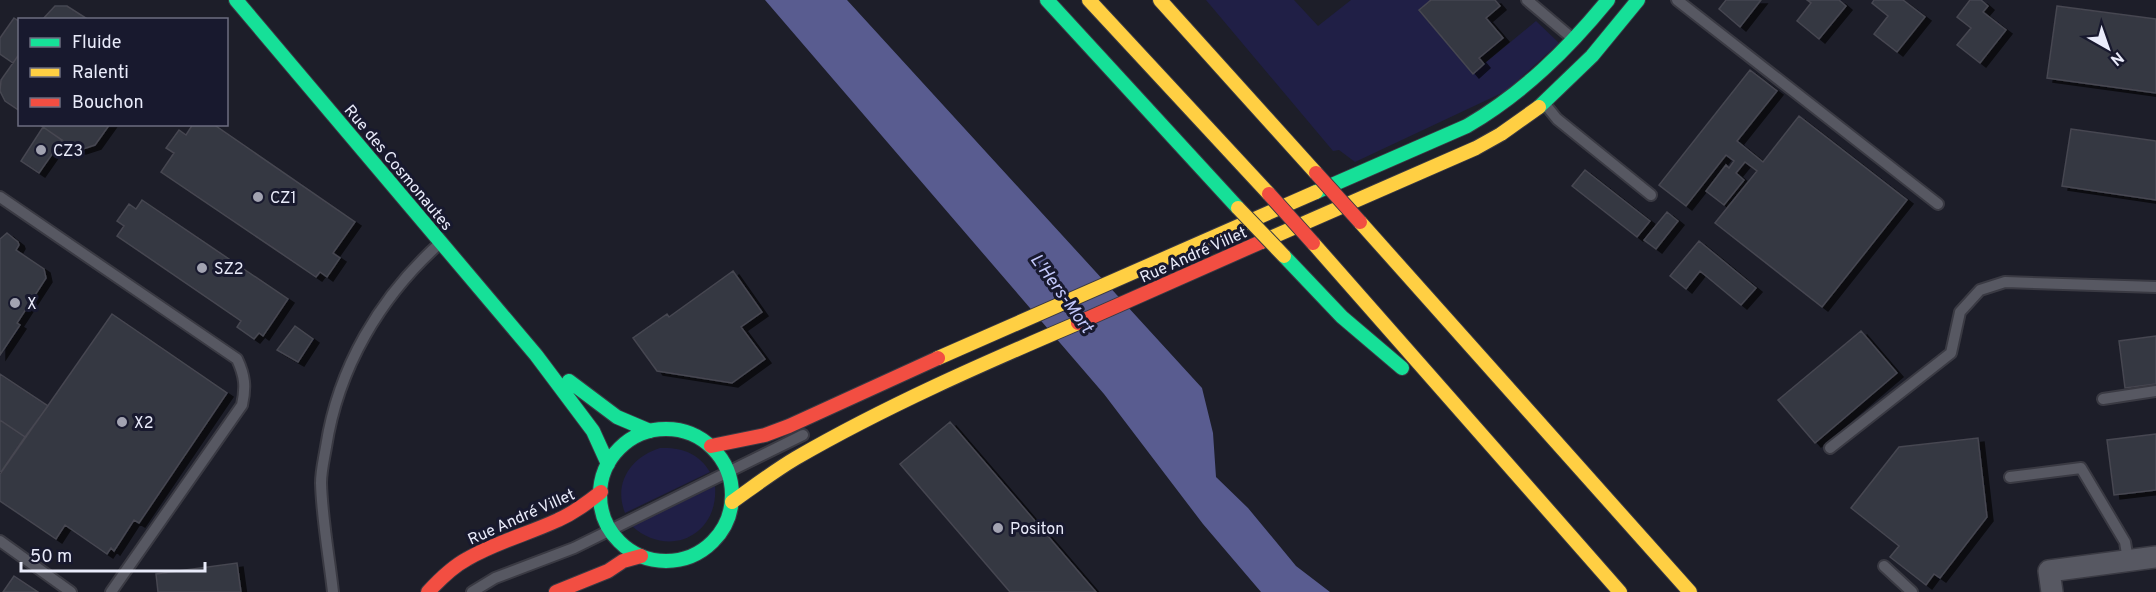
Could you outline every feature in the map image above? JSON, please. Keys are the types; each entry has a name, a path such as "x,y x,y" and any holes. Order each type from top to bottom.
{"main road":[{"name":"Rue des Cosmonautes","path":"236,0 536,355 593,431 608,464"},
{"path":"1047,0 1238,208 1342,317 1492,446"},
{"path":"1089,0 1314,243 1620,592"},
{"path":"1160,0 1690,592"},
{"name":"Rue André Villet","path":"711,446 765,435 789,426 974,342 1467,126 1492,112 1546,70 1608,0"},
{"name":"Rue André Villet","path":"732,502 781,467 822,442 867,419 987,362 1170,282 1364,191 1484,144 1545,104 1581,70 1638,0"},
{"name":"Rue des Cosmonautes","path":"536,355 610,414 635,427 650,431"},
{"path":"666,429 682,431 698,437 711,446 729,472 732,487 732,502 727,520 717,537 702,550 684,558 665,561 641,556 623,545 609,529 602,511 601,492 604,473 619,449 633,438 650,431 666,429"},
{"name":"Rue André Villet","path":"428,592 440,578 462,561 486,548 562,518 590,503 601,492"},
{"path":"555,592 587,580 623,561 641,556"}],"street":[{"path":"2052,592 2049,571 2156,556"}],"lane":[{"path":"1527,0 1574,40"},
{"path":"1677,0 1938,204"},
{"path":"1504,117 1556,77 1604,24"},
{"path":"1545,104 1557,119 1651,195"},
{"path":"1205,254 1364,191 1413,163"},
{"path":"1364,191 1367,170"},
{"path":"0,197 237,359 244,374 246,389 242,405 111,592"},
{"path":"333,592 321,481 331,417 351,360 383,308 411,271 441,242"},
{"path":"1830,448 1951,353 1960,312 1980,290 2005,282 2156,287"},
{"path":"2103,399 2156,391"},
{"path":"472,592 495,578 574,548 817,429"},
{"path":"2010,477 2081,468 2125,542 2127,560"},
{"path":"0,541 71,592"},
{"path":"1884,566 1911,592"}],"shaded area":[{"path":"1206,0 1294,0 1318,26 1351,0 1431,0 1419,11 1473,73 1536,21 1559,43 1506,91 1355,162 1339,150 1333,151"},
{"path":"660,448 689,452 706,465 710,472 625,513 621,491 627,473 641,458"},
{"path":"715,486 714,503 709,518 689,537 675,541 661,541 646,536 632,526"}],"water":[{"name":"L'Hers-Mort","path":"765,0 847,0 1202,388 1213,433 1216,477 1248,508 1296,566 1330,592 1261,592 1203,524 1104,394"}],"building":[{"path":"1431,0 1495,0 1500,6 1486,18 1503,38 1479,58 1484,64 1473,74 1419,10"},
{"path":"1726,0 1761,0 1740,27 1719,9"},
{"path":"1807,0 1839,0 1846,6 1819,39 1797,21 1811,3"},
{"path":"1874,0 1903,0 1925,17 1897,52 1874,34 1888,16 1872,3"},
{"path":"1970,0 1981,0 1988,6 1983,12 2006,30 1980,63 1957,45 1971,28 1957,17"},
{"path":"55,6 67,6 86,18 44,18"},
{"path":"2057,6 2156,19 2156,93 2047,78"},
{"path":"14,18 18,21 18,56 13,63 0,54 0,38"},
{"path":"18,56 18,110 5,101 0,91 1,80"},
{"path":"1750,70 1777,91 1737,141 1763,162 1799,116 1907,200 1822,307 1715,223 1757,171 1745,162 1736,173 1744,180 1724,205 1706,191 1726,165 1729,168 1734,161 1726,155 1686,206 1659,185"},
{"path":"42,126 109,126 95,145 80,150 73,148"},
{"name":"CZ1","path":"192,126 216,126 355,222 333,253 340,258 327,277 320,272 316,277 161,172 174,153 166,148 179,130 186,135"},
{"name":"CZ3","path":"43,127 62,140 39,173 21,161"},
{"path":"2071,129 2156,141 2156,200 2062,186"},
{"path":"1585,170 1650,221 1637,237 1572,186"},
{"name":"SZ2","path":"142,200 288,299 263,336 259,333 254,339 237,327 241,321 117,236 124,226 117,221 129,204 136,209"},
{"path":"1667,212 1678,221 1656,249 1644,240"},
{"name":"X","path":"7,233 18,242 16,250 44,269 46,278 17,323 20,325 0,355 0,239"},
{"path":"1699,241 1756,288 1741,305 1700,271 1686,289 1670,276"},
{"path":"733,271 762,312 741,327 765,359 732,383 657,371 633,338 667,314 669,317"},
{"name":"X2","path":"112,314 227,393 139,523 134,520 114,551 111,548 107,554 65,525 56,539 0,501 0,474"},
{"path":"295,326 313,339 298,362 277,350"},
{"path":"1861,331 1897,373 1815,443 1778,400"},
{"path":"2156,336 2156,384 2125,388 2119,341"},
{"path":"0,374 48,406 25,437 0,420"},
{"path":"0,420 25,437 1,472 0,471"},
{"name":"Positon","path":"950,422 1096,592 1010,592 900,464"},
{"path":"2156,434 2156,490 2114,495 2107,440"},
{"path":"1978,438 1987,517 1940,578 1934,574 1926,585 1890,557 1899,546 1851,508 1899,447"},
{"path":"237,563 241,592 158,592 156,574"},
{"path":"14,576 38,592 3,592"}],"traffic: fast":[{"path":"236,0 536,355 593,431 608,464"},
{"path":"1047,0 1238,208"},
{"path":"1316,192 1467,126 1487,113 1543,69 1577,36 1608,0"},
{"path":"1539,107 1592,56 1638,0"},
{"path":"1284,256 1342,317 1402,368"},
{"path":"569,381 617,417 650,431"},
{"path":"666,429 691,434 712,449 727,470 732,495 727,520 712,541 691,556 666,561 641,556 620,541 605,520 600,495 605,470 620,449 641,434 666,429"}],"traffic: slow":[{"path":"1089,0 1269,194"},
{"path":"1160,0 1316,173"},
{"path":"1261,242 1476,148 1501,134 1539,107"},
{"path":"938,358 1316,192"},
{"path":"1238,208 1284,256"},
{"path":"1360,222 1690,592"},
{"path":"1313,243 1620,592"},
{"path":"732,502 788,463 899,403 1078,323"}],"traffic: jam":[{"path":"1316,173 1360,222"},
{"path":"1269,194 1313,243"},
{"path":"1078,323 1261,242"},
{"path":"711,446 765,435 789,426 938,358"},
{"path":"428,592 446,574 467,559 564,517 601,492"},
{"path":"556,592 608,571 623,561 641,556"}],"place":[{"name":"CZ3","path":"41,150"},
{"name":"CZ1","path":"258,197"},
{"name":"SZ2","path":"202,268"},
{"name":"X","path":"15,303"},
{"name":"X2","path":"122,422"},
{"name":"Positon","path":"998,528"}]}
